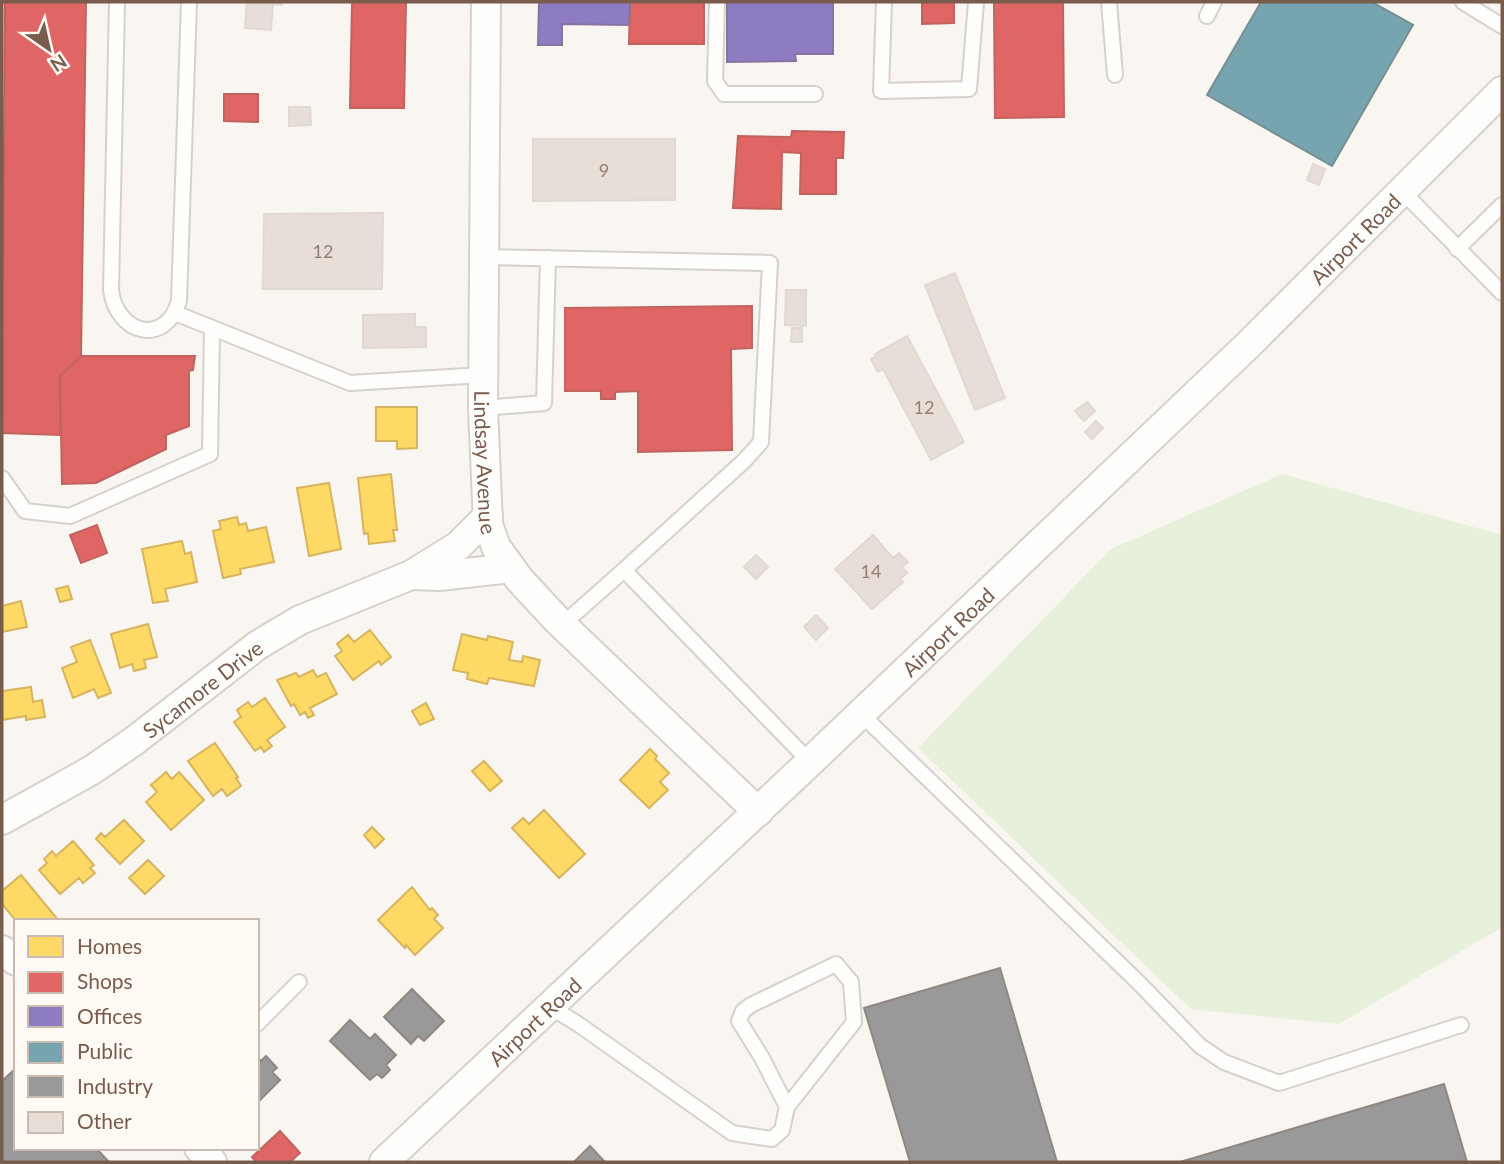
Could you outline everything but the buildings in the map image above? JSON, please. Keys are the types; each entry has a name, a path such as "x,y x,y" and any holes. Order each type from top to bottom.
{"street":[{"name":"Lindsay Avenue","path":"486,2 482,408 488,516 496,547 511,568 562,625 758,812"},
{"name":"Airport Road","path":"384,1162 758,812 1247,346 1502,91"},
{"name":"Sycamore Drive","path":"2,820 92,770 258,645 300,620 411,575 458,546 488,516"},
{"name":"Sycamore Drive","path":"411,575 439,576 511,568"}],"lane":[{"path":"117,2 112,298 123,319 145,330 163,326 175,313 179,301 189,2"},
{"path":"717,2 715,81 724,94 815,94"},
{"path":"884,2 881,91 969,89 976,2"},
{"path":"1109,2 1115,75"},
{"path":"1207,16 1214,2"},
{"path":"1463,2 1502,26"},
{"path":"1402,191 1502,293"},
{"path":"1457,248 1502,205"},
{"path":"483,257 769,262 761,442 744,461 562,625"},
{"path":"482,408 544,403 548,258"},
{"path":"175,313 350,383 483,375"},
{"path":"2,478 24,511 71,516 210,454 212,329"},
{"path":"624,570 810,762"},
{"path":"861,714 1140,984 1200,1046 1224,1062 1279,1083 1461,1025"},
{"path":"550,1007 732,1133 772,1139 782,1130 787,1107 854,1022 851,982 836,964 751,1005 743,1011 739,1021 787,1107"},
{"path":"259,1022 299,982"}],"green space":[{"path":"1282,474 1502,535 1502,927 1339,1024 1191,1009 918,748 1111,549"}]}
